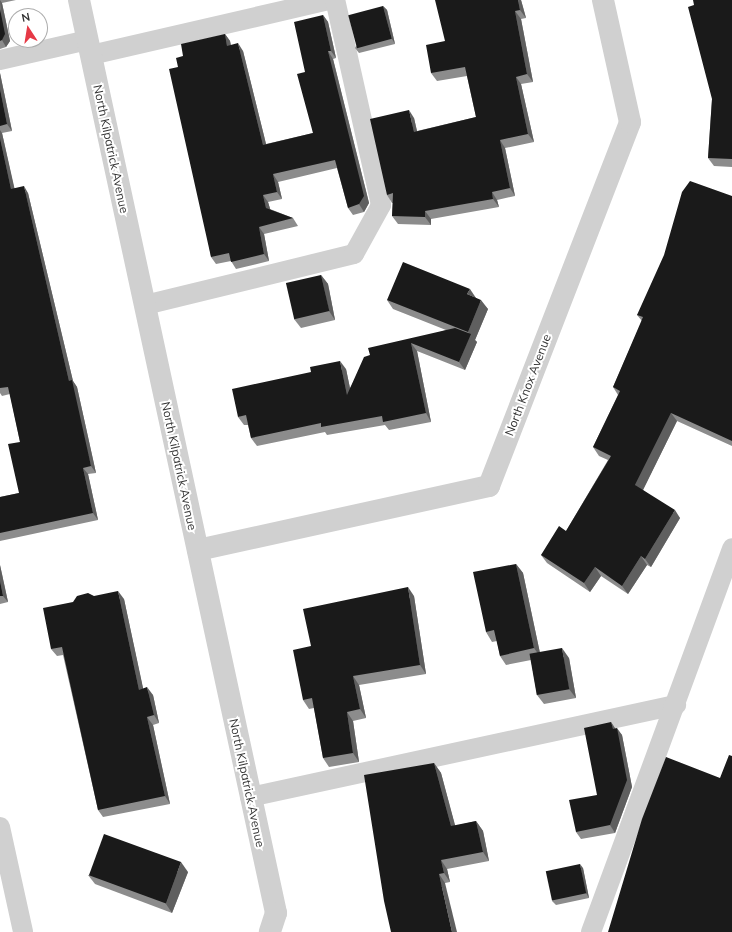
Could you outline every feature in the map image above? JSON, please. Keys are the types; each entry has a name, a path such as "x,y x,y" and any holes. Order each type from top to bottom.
{"street":[{"name":"North Kilpatrick Avenue","path":"79,0 276,913 270,932"},
{"name":"North Knox Avenue","path":"198,550 489,486 630,122 603,0"}],"lane":[{"path":"0,60 89,48 330,0"},
{"path":"145,305 354,254 381,204 335,0"},
{"path":"591,932 676,705 732,548"},
{"path":"250,797 676,705"},
{"path":"0,827 23,932"}],"building":[{"path":"435,0 518,0 520,10 515,11 527,74 516,77 528,134 500,140 510,188 492,192 493,199 425,211 425,217 392,216 393,193 387,195 370,119 409,110 414,132 476,117 465,67 431,73 426,45 445,41"},
{"path":"693,0 732,0 732,159 708,158 712,99 688,7 694,5"},
{"path":"383,6 392,39 357,48 348,15"},
{"path":"0,9 5,34 0,41"},
{"path":"323,15 331,51 328,51 364,196 359,204 348,208 335,160 273,174 277,192 263,195 266,208 293,218 259,227 264,254 231,262 229,253 211,257 169,69 178,67 176,58 183,56 181,44 225,34 227,46 238,43 263,145 313,133 297,74 305,72 294,22"},
{"path":"0,89 7,124 0,126"},
{"path":"0,138 11,189 24,186 69,381 72,380 91,466 83,468 93,513 0,533 0,497 19,493 8,444 20,442 8,387 0,388"},
{"path":"690,181 732,196 732,441 671,413 635,485 675,510 645,559 641,556 622,586 595,567 584,583 541,555 559,526 566,531 611,456 593,447 620,391 613,387 643,317 637,315 664,255 682,192"},
{"path":"403,262 470,289 467,294 481,300 468,332 387,300"},
{"path":"321,275 329,311 294,319 286,283"},
{"path":"455,328 471,334 459,362 411,343 426,413 383,422 382,416 321,427 321,423 251,438 246,415 238,417 232,389 311,372 310,367 340,361 347,395 364,357 370,355 368,348"},
{"path":"516,564 534,648 500,656 494,630 486,632 473,572"},
{"path":"0,581 3,596 0,596"},
{"path":"408,587 420,665 353,676 360,709 347,712 353,753 323,758 312,698 303,700 293,650 311,646 303,609"},
{"path":"118,591 139,690 147,687 154,715 147,717 165,796 98,810 62,647 51,649 43,608 73,602 77,596 88,593 94,596"},
{"path":"562,648 569,689 537,695 530,654"},
{"path":"611,722 613,729 617,728 627,780 610,825 576,832 569,800 597,795 584,728"},
{"path":"729,755 732,756 732,932 608,932 642,819 666,757 720,778"},
{"path":"434,763 451,826 476,821 483,852 441,860 444,873 439,874 452,932 391,932 384,901 364,775"},
{"path":"104,834 181,862 166,903 89,875"},
{"path":"580,864 586,893 552,901 546,871"}]}
